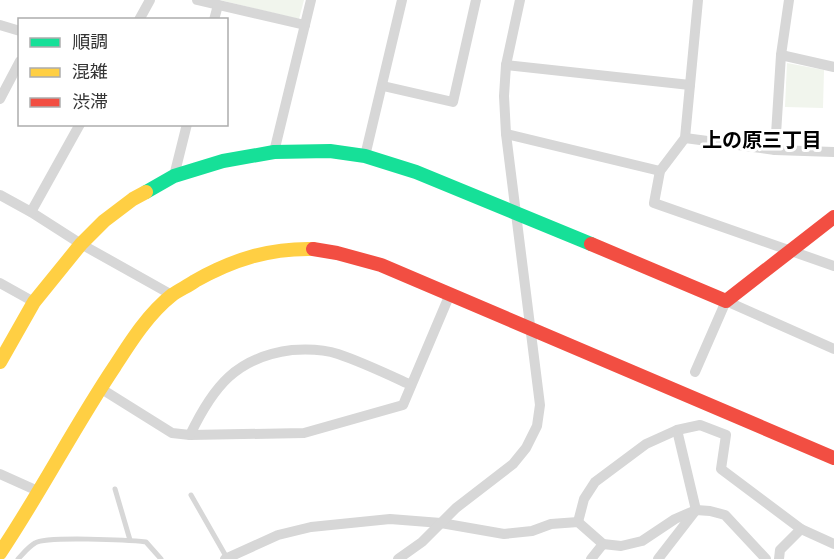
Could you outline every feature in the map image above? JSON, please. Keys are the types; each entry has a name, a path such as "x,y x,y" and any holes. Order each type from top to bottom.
{"street":[{"path":"140,18 150,0"},
{"path":"197,0 305,25"},
{"path":"274,152 311,0"},
{"path":"365,156 402,0"},
{"path":"383,86 453,102 476,0"},
{"path":"398,559 422,542 456,508 513,464 526,448 537,426 540,405 506,134 504,96 506,65 520,0"},
{"path":"698,0 685,138 660,171 654,203 834,266"},
{"path":"775,150 781,55 789,0"},
{"path":"215,18 218,5"},
{"path":"0,25 18,30"},
{"path":"781,55 834,67"},
{"path":"0,99 18,64"},
{"path":"506,65 690,85"},
{"path":"31,212 79,126"},
{"path":"174,176 186,126"},
{"path":"506,134 660,171"},
{"path":"685,138 775,150 834,152"},
{"path":"0,362 34,302 81,244 104,221 133,199 174,176 223,161 274,152 330,151 365,156 416,172 516,212 834,349"},
{"path":"0,195 172,295"},
{"path":"695,372 726,301 834,217"},
{"path":"0,553 40,492 100,388 138,332 172,295 206,275 238,260 274,252 310,249 345,254 381,264 834,458"},
{"path":"0,283 34,302"},
{"path":"100,388 172,434 304,433 403,405 450,294"},
{"path":"190,435 203,409 218,388 237,369 279,352 306,349 336,353 411,385"},
{"path":"578,522 584,499 594,482 646,444 677,430 700,425 726,435 720,469 801,529 834,544"},
{"path":"677,430 696,510"},
{"path":"0,474 40,492"},
{"path":"226,559 278,535 311,527 390,519 441,523 504,534 532,531 551,524 578,522 603,544 621,546 642,541 675,519 696,510 710,510 725,515 754,554 766,559"},
{"path":"658,559 696,510"},
{"path":"779,559 780,550 801,529"},
{"path":"591,559 603,544"}],"lane":[{"path":"115,489 130,540"},
{"path":"191,495 226,559"},
{"path":"18,559 36,542 70,539 146,542 161,559"}],"shaded area":[{"path":"220,0 304,0 299,19"},
{"path":"787,63 824,70 823,108 785,107"}],"traffic: fast":[{"path":"146,192 174,176 223,161 274,152 330,151 365,156 416,172 591,244"}],"traffic: slow":[{"path":"0,362 34,302 81,244 104,221 146,192"},
{"path":"0,553 121,357 140,328 163,302 195,281 237,261 266,253 313,249"}],"traffic: jam":[{"path":"591,244 726,301 834,217"},
{"path":"313,249 381,265 834,458"}],"district":[{"name":"上の原三丁目","path":"762,140"}]}
